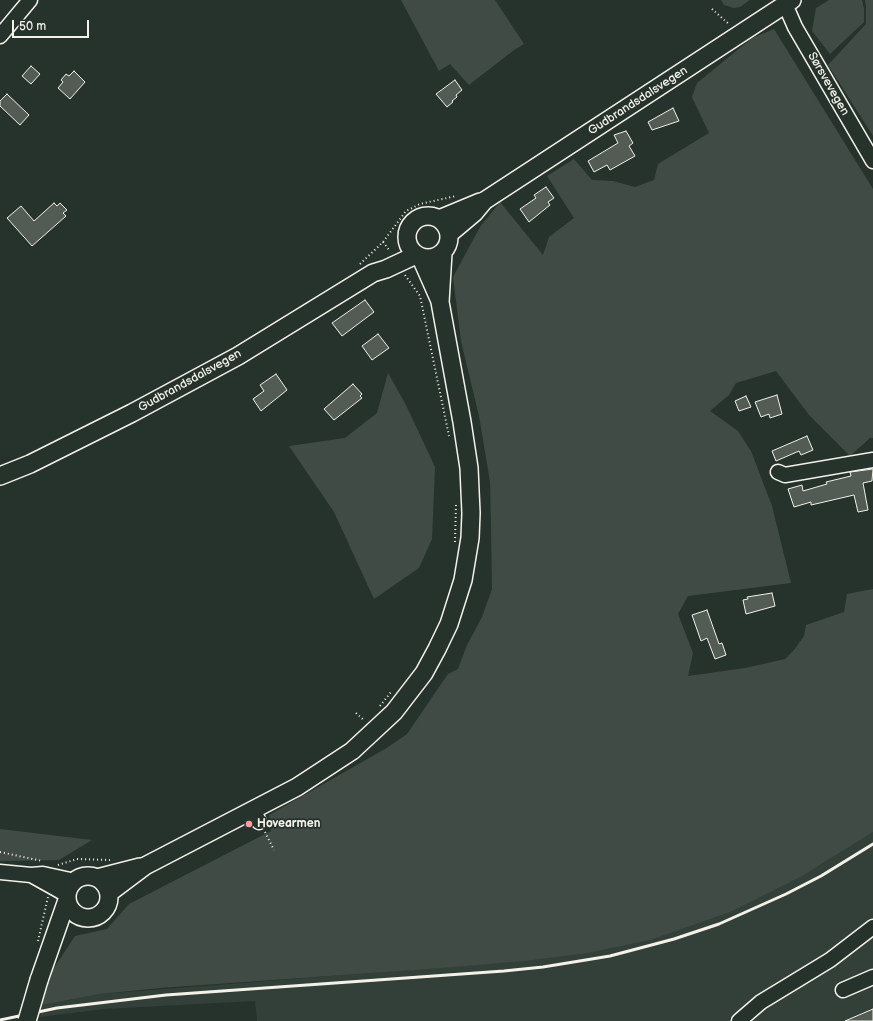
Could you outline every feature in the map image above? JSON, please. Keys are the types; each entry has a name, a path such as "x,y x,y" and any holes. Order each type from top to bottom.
{"main road":[{"name":"Gudbrandsdalsvegen","path":"449,234 474,213 484,201 732,28 789,2"},
{"name":"Gudbrandsdalsvegen","path":"439,219 470,205 484,201"},
{"path":"109,893 145,866 256,816 327,769 364,723 410,693 437,649 456,604 467,556 471,513 469,468 440,302 443,253 449,244 449,234 446,226 439,219 431,216 418,219 408,231 415,251 440,302"},
{"name":"Gudbrandsdalsvegen","path":"0,476 86,437 211,371 298,320 373,273 382,262 415,251"},
{"path":"415,251 432,258 443,253"},
{"path":"97,878 130,868 145,866"},
{"path":"27,1021 39,980 44,947 70,892 88,876 97,878 104,883 109,893 108,906 101,914 91,918 79,916 70,909 70,892"},
{"path":"44,947 79,916"}],"street":[{"path":"0,36 30,0"},
{"name":"Sørsvevegen","path":"789,2 795,26 873,161"},
{"path":"778,472 785,475 873,460"},
{"path":"0,872 31,875 43,874 70,892"},
{"path":"31,875 51,887 70,892"},
{"path":"739,1021 761,1002 830,960 873,927"},
{"path":"843,990 873,976"}],"path":[{"path":"712,9 732,28"},
{"path":"355,267 383,242 406,211 420,204 462,195"},
{"path":"383,242 389,250"},
{"path":"404,273 420,296 451,442"},
{"path":"454,548 456,502"},
{"path":"364,723 391,692"},
{"path":"256,816 274,850"},
{"path":"0,852 47,862"},
{"path":"53,864 57,865 77,859 94,858 114,860"},
{"path":"44,947 41,919 51,887"}],"shaded area":[{"path":"401,0 495,0 524,44 469,85 450,64 439,71"},
{"path":"721,0 750,0 740,7 734,8 724,5"},
{"path":"829,0 862,0 864,9 864,22 830,54 812,31 816,8"},
{"path":"865,0 873,0 873,136 828,65 866,24"},
{"path":"774,29 873,189 873,438 870,438 850,456 809,415 776,371 736,383 729,395 710,411 738,431 751,451 772,506 791,583 688,596 678,614 693,653 688,676 745,668 785,659 794,650 804,636 806,625 844,612 847,594 873,589 873,832 804,875 730,912 650,940 582,954 525,961 160,988 100,994 42,1005 48,977 75,936 107,929 129,904 271,831 269,815 385,749 407,734 448,674 458,669 467,645 482,617 492,589 490,482 479,416 461,341 453,277 480,227 500,202 543,255 549,237 574,218 547,176 574,159 592,180 613,181 635,187 654,180 658,164 709,133 692,97 697,83 752,38"},
{"path":"388,373 406,405 435,467 432,539 419,568 374,599 334,512 289,446 345,438 377,413"},
{"path":"0,829 92,840 59,860 0,861"},
{"path":"873,832 873,1021 257,1021 255,1001 104,1009 40,1017 42,1005 100,994 525,961 582,954 804,875"}],"building":[{"path":"31,66 40,74 31,84 22,76"},
{"path":"74,71 85,82 70,99 58,88 63,82 61,80 66,74 69,76"},
{"path":"455,80 462,90 447,107 436,94"},
{"path":"7,94 29,115 20,125 0,106 0,101"},
{"path":"673,108 679,121 652,130 648,122"},
{"path":"626,131 633,143 629,146 635,156 610,170 607,165 594,172 588,161 618,143 614,135"},
{"path":"546,187 554,198 548,202 550,205 529,222 520,209 536,198 534,195"},
{"path":"54,203 57,206 60,203 67,210 63,213 66,216 32,246 7,218 21,206 34,221"},
{"path":"365,300 374,312 342,336 332,323"},
{"path":"378,334 389,348 372,360 362,346"},
{"path":"276,374 287,390 261,411 253,399 264,391 260,385"},
{"path":"353,384 362,394 360,396 362,398 334,420 324,409"},
{"path":"777,395 782,414 770,418 769,414 761,417 755,402"},
{"path":"746,396 751,407 739,411 735,401"},
{"path":"807,436 813,450 801,455 799,451 776,461 772,451"},
{"path":"873,469 872,481 863,483 868,510 858,512 854,495 811,505 811,502 794,507 788,489 802,485 803,491 827,484 826,482 851,476 850,472"},
{"path":"772,593 775,606 746,614 743,600 748,599 747,597"},
{"path":"707,610 719,644 722,643 726,655 715,659 707,638 701,641 692,615"},
{"path":"873,1009 873,1021 845,1021"}],"railway":[{"path":"0,1020 57,1008 166,995 504,971 543,967 610,956 674,939 719,924 786,894 821,876 873,844"}],"place":[{"name":"Hovearmen","path":"249,824"}]}
